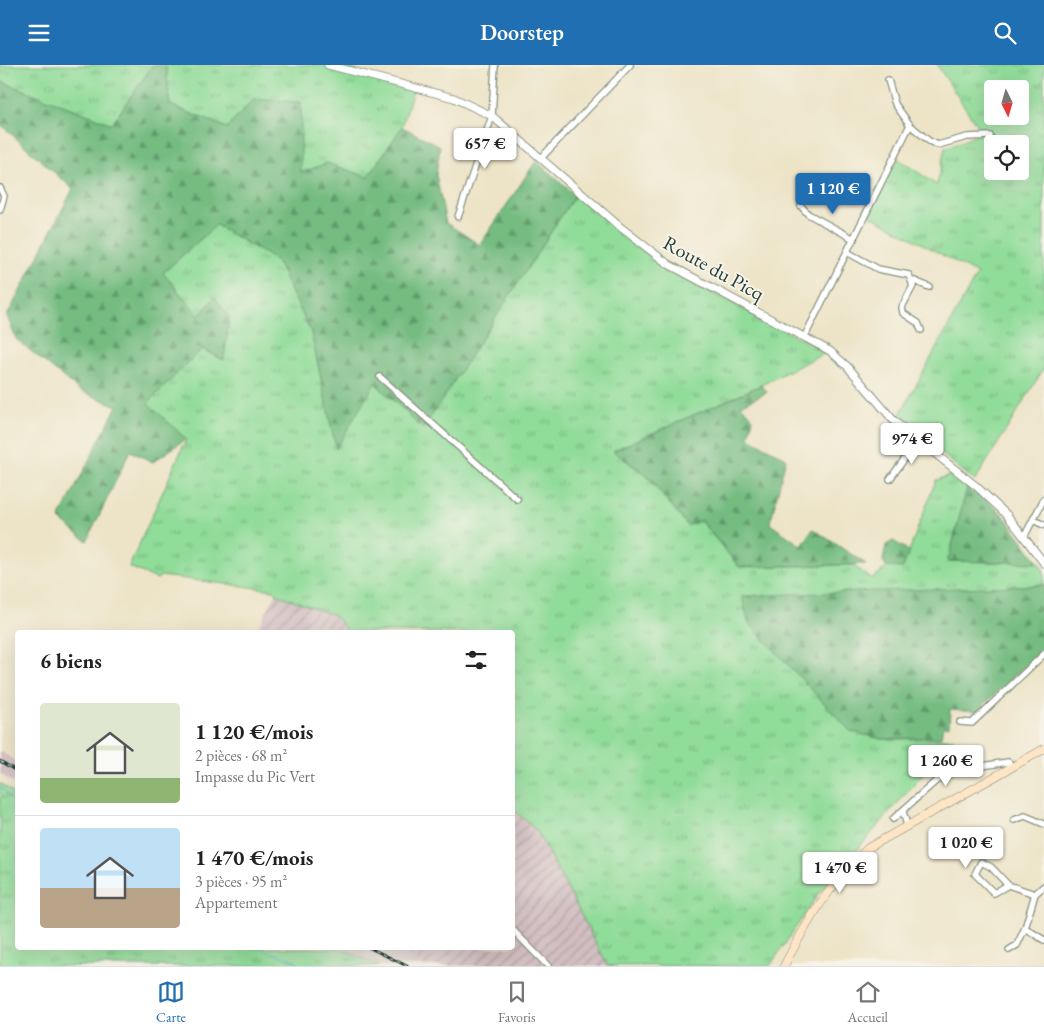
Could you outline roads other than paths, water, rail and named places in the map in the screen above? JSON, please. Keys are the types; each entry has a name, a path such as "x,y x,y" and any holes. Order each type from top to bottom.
{"main road":[{"path":"784,966 815,910 849,865 868,848 1044,749"}],"street":[{"name":"Route du Picq","path":"328,65 454,99 492,116 619,226 668,264 805,336 841,359 894,421 995,503 1007,515 1044,563"},
{"path":"458,217 492,116 495,65"},
{"path":"540,158 630,65"},
{"path":"888,80 895,104 910,125 929,141 938,145 968,137 984,136"},
{"path":"805,336 910,125"},
{"path":"0,188 4,197 0,211"},
{"path":"801,206 808,214 854,239"},
{"path":"847,252 878,269 908,275 912,280 929,287"},
{"path":"912,280 913,286 902,307 903,313 918,323 922,331"},
{"path":"380,377 517,499"},
{"path":"890,479 918,440"},
{"path":"1024,537 1044,499"},
{"path":"1034,520 1044,525"},
{"path":"960,722 972,723 1044,654"},
{"path":"893,819 936,781 956,770 1008,762 1012,766"},
{"path":"903,812 906,825"},
{"path":"1014,820 1025,817 1044,824"},
{"path":"1008,885 994,893 975,874 981,862 991,867 1008,885 1035,894"},
{"path":"1009,950 1017,945 1026,928 1035,894 1044,886"},
{"path":"1026,928 1044,940"},
{"path":"515,932 548,966"}],"waterway":[{"path":"0,786 15,802"},
{"path":"263,950 288,958 303,966"}],"railway":[{"path":"0,761 15,770"},
{"path":"374,950 407,966"}]}
